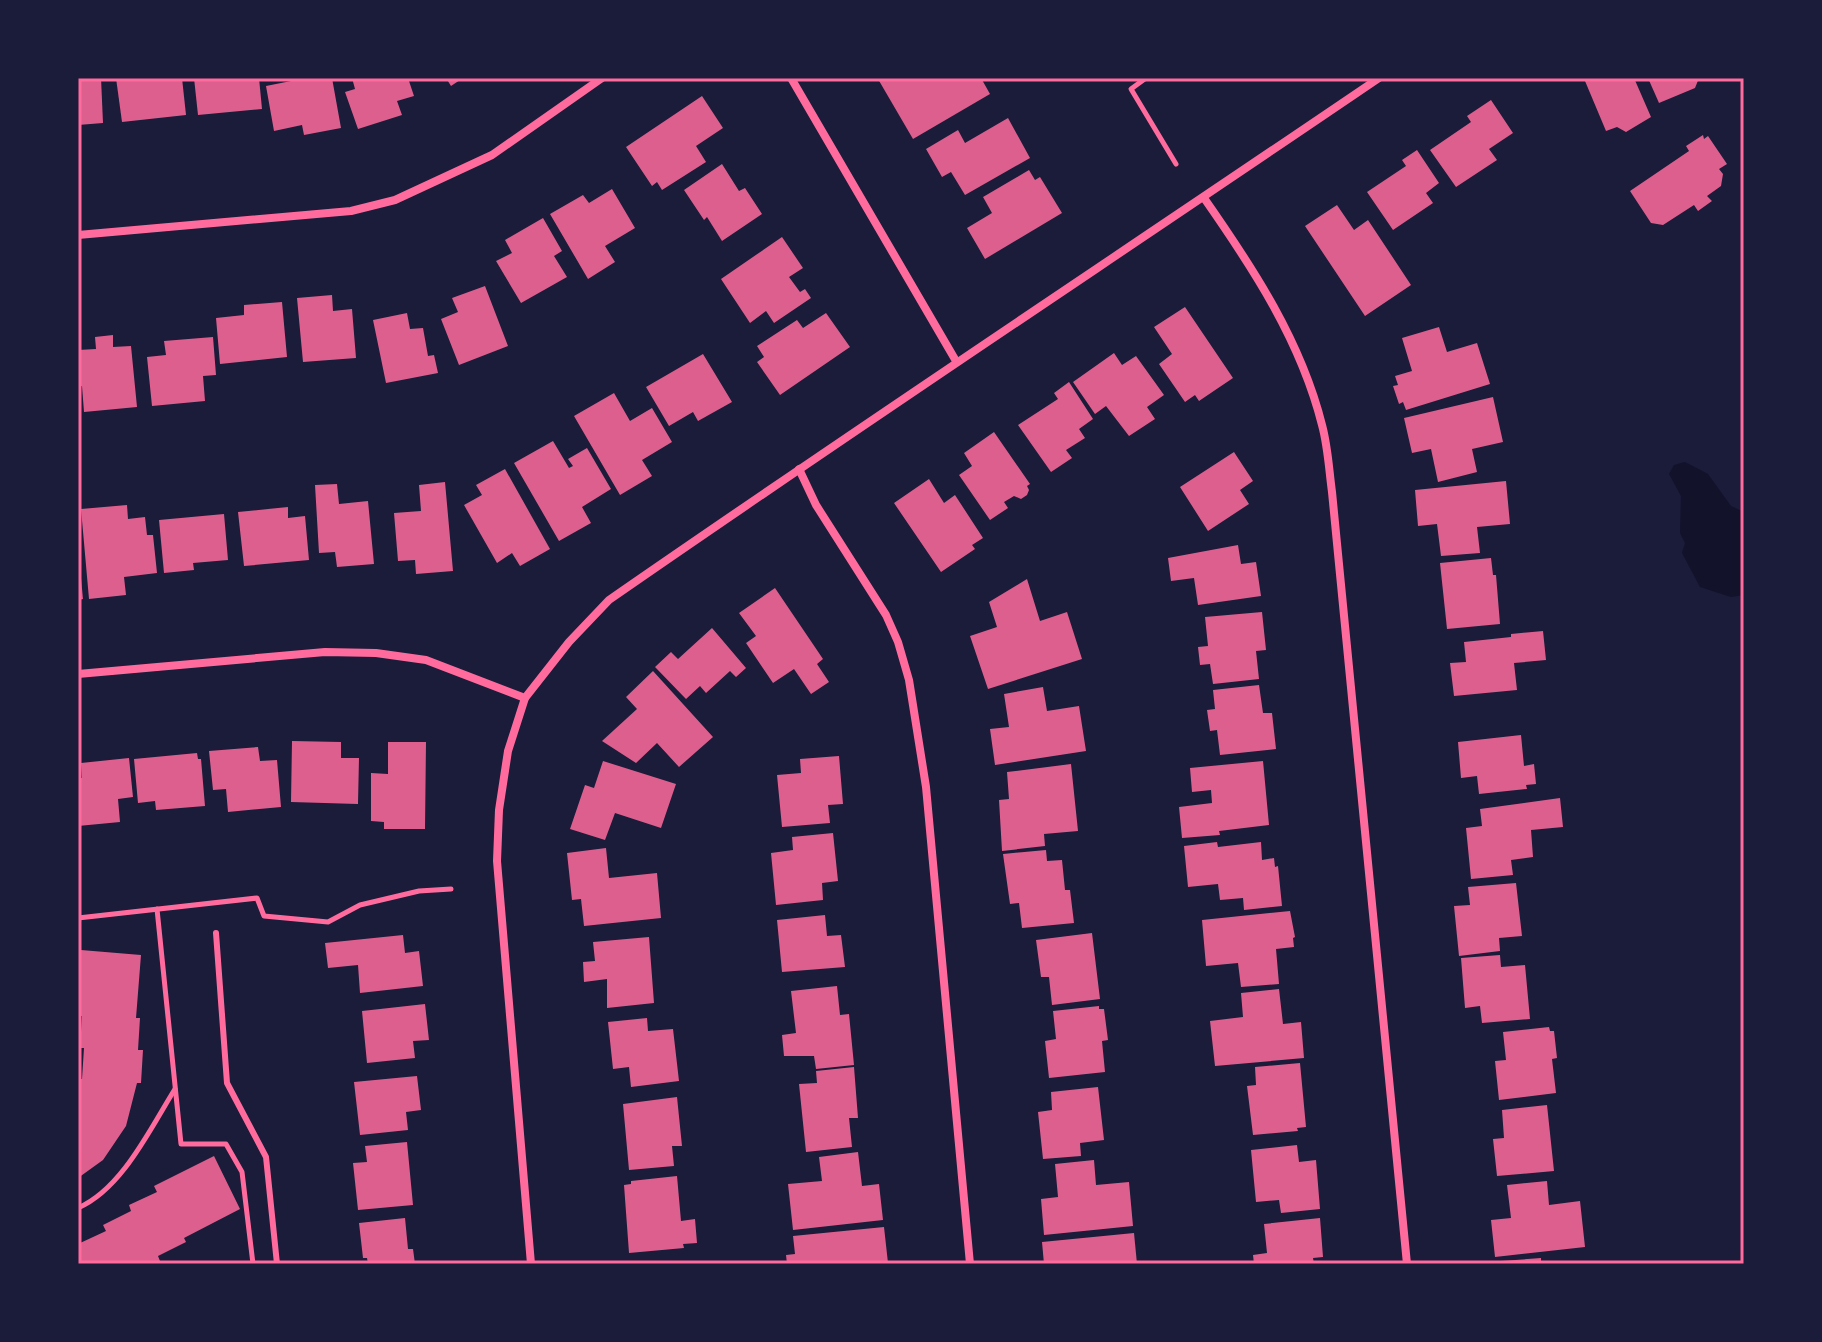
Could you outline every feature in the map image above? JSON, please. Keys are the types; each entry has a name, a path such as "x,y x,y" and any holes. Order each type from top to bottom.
{"street":[{"path":"78,235 351,211 395,200 492,155 602,78"},
{"path":"791,78 956,361"},
{"path":"531,1264 497,861 499,810 508,751 525,698 569,642 609,600 956,361 1204,198 1379,78"},
{"path":"1204,198 1267,293 1285,326 1307,377 1323,427 1332,492 1407,1264"},
{"path":"799,469 816,505 886,615 909,680 926,787 970,1264"},
{"path":"78,674 325,652 376,653 426,660 525,698"}],"lane":[{"path":"216,933 227,1083 266,1157 277,1264"}],"path":[{"path":"1146,78 1131,89 1176,164"},
{"path":"78,918 257,898 264,916 328,922 360,905 419,891 451,889"},
{"path":"157,909 181,1144 226,1144 242,1172 253,1264"},
{"path":"78,1208 90,1202 129,1164 175,1089"}],"shaded area":[{"path":"1685,462 1708,474 1731,506 1744,512 1744,595 1731,597 1700,587 1682,553 1685,543 1680,533 1681,496 1669,474 1674,465"}],"building":[{"path":"78,78 101,78 103,123 78,125"},
{"path":"116,78 182,78 186,115 122,122"},
{"path":"194,78 259,78 262,109 198,115"},
{"path":"306,78 332,78 341,128 304,135 302,125 274,131 266,86"},
{"path":"352,78 408,78 414,96 397,101 402,115 358,129 345,92 355,89"},
{"path":"446,78 463,78 451,86"},
{"path":"981,78 990,94 913,139 878,79"},
{"path":"1593,78 1634,78 1651,117 1626,132 1617,127 1606,131 1585,81"},
{"path":"1648,78 1699,78 1695,88 1659,103"},
{"path":"702,96 723,128 696,146 706,162 662,190 657,182 652,186 626,147"},
{"path":"1491,100 1513,133 1489,149 1497,160 1456,187 1430,150 1471,122 1467,116"},
{"path":"1008,118 1030,158 965,195 951,172 942,177 926,149 958,130 965,143"},
{"path":"1703,135 1704,139 1708,136 1727,164 1719,169 1723,174 1721,186 1707,196 1712,201 1698,211 1694,205 1663,225 1651,223 1630,191 1689,151 1686,146"},
{"path":"1417,150 1439,183 1426,193 1433,203 1393,230 1367,192 1406,166 1402,160"},
{"path":"722,164 739,191 745,188 762,214 722,241 684,190"},
{"path":"1029,170 1035,180 1040,177 1062,213 985,259 967,228 992,213 983,197"},
{"path":"612,189 635,228 605,246 615,262 588,279 550,214 583,195 589,203"},
{"path":"1337,205 1354,230 1368,220 1411,285 1365,316 1305,226"},
{"path":"543,218 562,251 554,256 567,277 521,303 496,261 512,253 505,240"},
{"path":"782,237 803,268 789,277 800,292 805,289 811,298 774,323 766,311 750,323 721,279"},
{"path":"485,286 508,346 459,365 441,319 458,312 452,298"},
{"path":"332,295 333,311 352,309 356,358 303,362 297,298"},
{"path":"282,302 287,357 220,364 216,318 244,315 244,305"},
{"path":"1185,307 1233,378 1199,401 1195,395 1185,402 1159,364 1172,354 1154,327"},
{"path":"407,313 410,329 423,328 428,356 434,355 438,373 386,383 373,320"},
{"path":"826,313 850,347 780,395 757,362 764,357 757,346 797,320 803,328"},
{"path":"1439,327 1447,352 1477,343 1490,384 1406,410 1403,402 1399,404 1393,386 1398,385 1395,376 1412,371 1402,338"},
{"path":"113,335 113,347 131,346 137,407 84,412 82,386 78,387 78,350 96,349 95,337"},
{"path":"213,337 216,375 203,376 205,401 152,406 147,357 166,355 164,341"},
{"path":"1114,353 1122,365 1136,356 1164,395 1147,407 1155,419 1129,436 1106,406 1095,414 1073,382"},
{"path":"703,354 732,402 698,421 693,412 669,426 646,387"},
{"path":"1069,382 1093,419 1079,429 1085,438 1066,450 1072,458 1051,472 1018,425 1058,399 1054,393"},
{"path":"614,393 630,421 652,408 672,442 642,460 652,476 620,495 574,416"},
{"path":"1493,397 1503,442 1472,449 1477,472 1438,482 1431,449 1412,453 1404,418"},
{"path":"994,432 1030,484 1027,495 1021,499 1014,496 1004,502 1008,508 990,520 959,475 972,466 964,453"},
{"path":"553,441 569,468 573,466 568,459 587,448 611,489 582,507 591,523 559,541 514,463"},
{"path":"1234,452 1253,481 1240,490 1249,504 1208,531 1180,487"},
{"path":"505,469 550,549 520,566 512,553 497,563 464,505 482,495 476,485"},
{"path":"929,479 944,503 955,495 983,538 972,545 975,549 941,572 894,503"},
{"path":"1506,481 1510,524 1477,527 1480,553 1441,556 1437,524 1418,526 1415,490"},
{"path":"445,482 453,571 416,574 415,560 398,561 394,513 421,511 419,485"},
{"path":"337,484 339,504 368,501 374,564 337,567 335,552 319,553 315,485"},
{"path":"127,505 128,519 145,517 147,535 153,535 157,573 124,577 126,595 89,599 81,509"},
{"path":"288,507 288,518 305,516 309,560 244,566 238,512"},
{"path":"224,514 228,560 193,563 194,570 164,573 159,520"},
{"path":"1238,545 1241,564 1256,562 1261,596 1198,605 1194,578 1171,581 1168,558"},
{"path":"1491,558 1493,575 1496,575 1500,624 1447,629 1440,563"},
{"path":"78,568 83,599 78,600"},
{"path":"1027,579 1040,621 1067,612 1082,659 988,689 970,636 997,627 989,602"},
{"path":"775,588 823,659 817,664 829,682 811,694 794,669 773,683 746,643 756,636 739,613"},
{"path":"1262,612 1266,650 1256,651 1259,679 1213,684 1210,664 1200,665 1198,647 1208,646 1205,617"},
{"path":"712,628 746,668 736,677 730,671 706,693 700,686 686,699 655,667 671,652 678,659"},
{"path":"1543,631 1546,660 1514,663 1517,690 1454,696 1450,663 1466,662 1464,642"},
{"path":"653,671 713,737 679,767 657,743 636,763 602,741 637,709 626,697"},
{"path":"1259,685 1263,713 1272,713 1276,749 1220,755 1217,730 1210,731 1207,710 1215,709 1213,690"},
{"path":"1043,687 1047,711 1079,706 1086,751 995,765 990,729 1009,727 1004,694"},
{"path":"1521,735 1524,766 1534,764 1536,784 1526,785 1527,789 1479,794 1477,776 1461,778 1458,742"},
{"path":"292,741 341,742 341,758 359,758 358,804 291,802"},
{"path":"388,742 426,742 425,829 384,829 384,822 371,821 371,773 388,774"},
{"path":"258,747 260,761 277,760 281,807 228,812 226,789 213,790 209,751"},
{"path":"197,753 198,759 201,759 205,806 156,810 155,801 138,803 134,759"},
{"path":"839,756 843,804 828,805 830,823 782,827 777,775 801,773 800,759"},
{"path":"129,758 133,797 118,799 120,822 78,826 81,763"},
{"path":"603,761 676,784 661,828 615,813 605,840 570,829 585,785 594,788"},
{"path":"1263,761 1269,825 1219,831 1220,835 1182,838 1179,807 1212,803 1211,790 1192,792 1190,768"},
{"path":"1071,764 1078,831 1044,834 1045,846 1002,851 999,800 1009,799 1007,772"},
{"path":"1560,798 1563,827 1531,830 1533,857 1511,860 1513,875 1471,879 1466,828 1482,826 1480,809"},
{"path":"833,833 838,881 822,883 823,900 776,905 771,853 793,850 792,837"},
{"path":"1217,842 1218,847 1261,842 1262,860 1274,858 1275,867 1278,866 1282,906 1244,910 1243,898 1220,900 1218,884 1188,887 1184,846"},
{"path":"606,848 609,878 657,873 661,918 584,926 581,899 572,900 567,853"},
{"path":"1046,850 1047,861 1062,860 1065,890 1070,890 1074,923 1022,928 1019,903 1010,904 1003,854"},
{"path":"1516,883 1522,936 1499,938 1500,951 1459,956 1454,906 1470,905 1468,887"},
{"path":"1290,911 1294,947 1276,949 1279,984 1241,987 1238,963 1206,966 1202,920"},
{"path":"825,915 827,936 841,935 845,967 782,972 777,920"},
{"path":"1092,933 1100,999 1052,1005 1049,977 1041,977 1036,940"},
{"path":"403,935 405,953 419,951 423,986 360,993 358,965 328,968 325,943"},
{"path":"649,937 654,1003 607,1008 607,979 584,982 583,962 595,961 593,942"},
{"path":"81,950 141,955 136,1018 140,1018 138,1050 143,1050 141,1083 137,1083 126,1126 103,1160 78,1178 78,1079 82,1079 84,1048 80,1048 82,1016 78,1016"},
{"path":"1500,955 1501,967 1525,965 1530,1019 1482,1023 1480,1006 1465,1008 1461,958"},
{"path":"837,986 840,1015 849,1014 854,1065 816,1069 814,1056 784,1056 782,1035 796,1033 791,991"},
{"path":"1279,989 1283,1024 1301,1022 1304,1058 1215,1066 1210,1021 1243,1017 1241,993"},
{"path":"425,1004 429,1040 413,1041 415,1058 367,1063 362,1011"},
{"path":"1099,1006 1099,1009 1104,1009 1108,1040 1102,1041 1105,1072 1049,1078 1045,1041 1056,1039 1053,1011"},
{"path":"647,1018 648,1031 673,1029 679,1081 631,1087 629,1067 613,1069 608,1022"},
{"path":"1549,1027 1550,1031 1554,1031 1557,1058 1552,1059 1556,1093 1499,1100 1495,1061 1506,1060 1503,1032"},
{"path":"1300,1063 1306,1127 1297,1128 1298,1131 1253,1135 1247,1086 1256,1085 1255,1067"},
{"path":"854,1067 858,1118 849,1118 852,1147 806,1152 799,1084 817,1083 816,1071"},
{"path":"417,1076 421,1110 406,1112 408,1130 360,1135 354,1082"},
{"path":"1098,1087 1104,1140 1080,1143 1081,1156 1043,1159 1038,1112 1052,1110 1051,1092"},
{"path":"677,1097 682,1146 672,1146 674,1166 629,1170 623,1104"},
{"path":"1547,1105 1554,1171 1497,1176 1493,1139 1504,1138 1502,1110"},
{"path":"407,1142 413,1205 358,1210 353,1163 367,1162 365,1146"},
{"path":"1297,1145 1299,1162 1316,1160 1320,1209 1281,1213 1279,1200 1256,1202 1251,1150"},
{"path":"858,1152 862,1186 879,1184 883,1220 793,1230 788,1184 822,1181 819,1157"},
{"path":"214,1156 240,1209 184,1238 186,1242 158,1256 160,1261 155,1264 78,1264 78,1244 106,1231 103,1225 131,1211 129,1205 157,1192 154,1186"},
{"path":"1094,1160 1096,1185 1129,1182 1133,1226 1044,1235 1041,1199 1058,1197 1055,1164"},
{"path":"677,1176 681,1221 695,1219 697,1243 683,1244 684,1248 629,1253 624,1185 631,1184 631,1181"},
{"path":"1547,1181 1549,1205 1580,1201 1585,1247 1495,1257 1491,1220 1511,1218 1507,1185"},
{"path":"405,1218 408,1249 413,1249 415,1264 368,1264 367,1258 363,1258 359,1223"},
{"path":"1320,1218 1323,1257 1313,1258 1314,1264 1254,1264 1253,1255 1267,1253 1264,1224"},
{"path":"884,1227 888,1263 787,1264 786,1255 795,1254 793,1236"},
{"path":"1134,1233 1137,1264 1044,1264 1042,1242"},
{"path":"1541,1258 1541,1264 1501,1264 1501,1261"}]}
